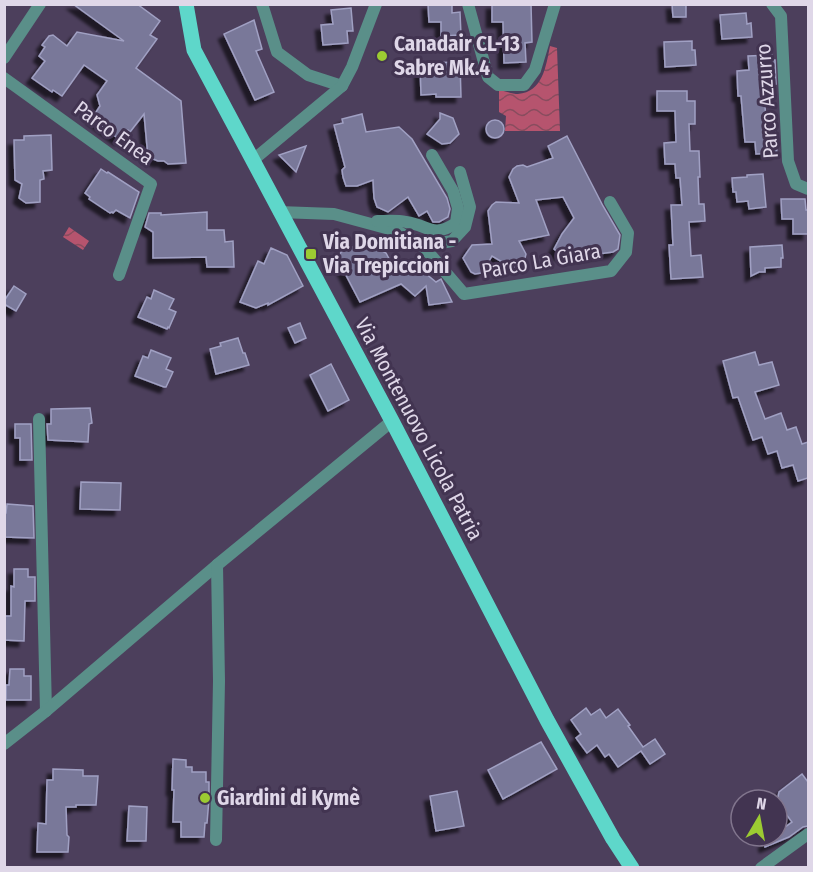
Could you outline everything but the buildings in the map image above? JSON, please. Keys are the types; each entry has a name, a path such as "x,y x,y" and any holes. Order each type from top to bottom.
{"main road":[{"name":"Via Montenuovo Licola Patria","path":"186,4 194,50 392,421 547,720 613,839 632,867"}],"street":[{"path":"4,58 40,4"},
{"path":"262,4 277,51 308,75 342,86"},
{"path":"252,160 342,86 352,67 376,4"},
{"path":"468,4 488,77 498,85 524,85 534,70 555,4"},
{"name":"Parco Azzurro","path":"772,4 781,16 788,161 796,184 808,189"},
{"name":"Parco Enea","path":"4,78 151,184 120,275"},
{"name":"Parco La Giara","path":"369,223 404,221 432,232 446,230 456,223 458,208 453,191 432,155"},
{"path":"423,246 452,241 465,227 471,207 460,171"},
{"name":"Parco La Giara","path":"279,212 334,214 397,231 423,246 464,294 611,271 626,252 628,233 610,202"},
{"path":"39,419 46,711"},
{"path":"4,744 392,421"},
{"path":"216,840 219,681 217,565"},
{"path":"761,867 808,834"}],"water":[{"path":"550,46 557,48 560,131 505,131 506,116 499,112 499,90 518,94 533,88 542,77"},
{"path":"69,227 89,241 83,250 63,237"}],"place":[{"name":"Canadair CL-13 Sabre Mk.4","path":"382,56"},
{"name":"Via Domitiana - Via Trepiccioni","path":"311,254"},
{"name":"Giardini di Kymè","path":"205,798"}]}
